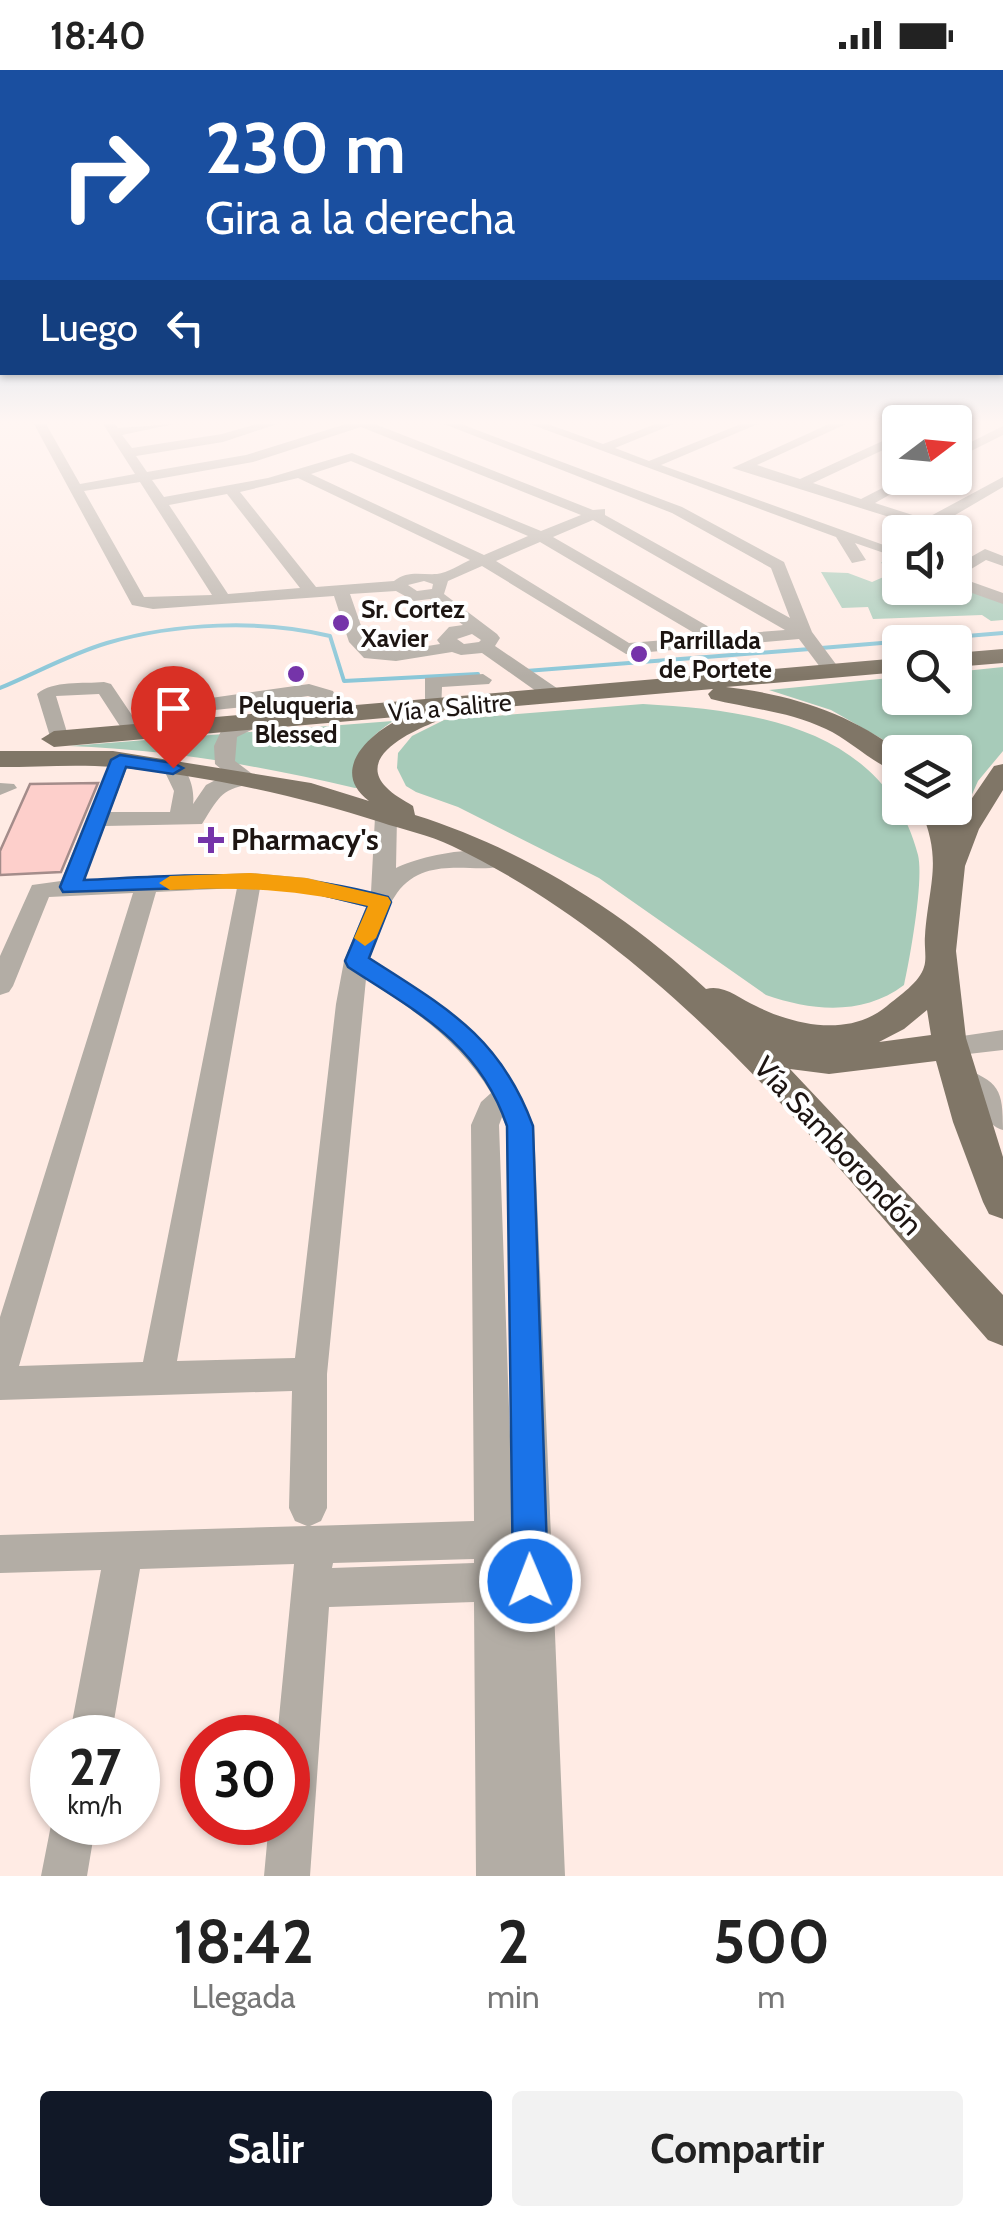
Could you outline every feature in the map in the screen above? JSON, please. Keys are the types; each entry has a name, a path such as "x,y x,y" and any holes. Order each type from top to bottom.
{"main road":[{"name":"Vía a Salitre","path":"0,744 134,733 187,718 335,716 434,708 482,690 558,697 621,692 817,650 882,662"},
{"path":"972,659 1003,656"},
{"path":"482,690 396,728 372,746 366,759 368,781 380,799 500,860 597,918 667,971 766,1028 827,1038 867,1032 903,1016 922,998 940,969"},
{"path":"621,692 710,693 784,705 852,732 882,753"},
{"path":"0,758 120,760 243,778 311,791 459,838"},
{"path":"1003,772 975,813 951,864 940,969 955,1062 984,1162 1003,1202"},
{"path":"941,825 951,864"},
{"name":"Vía Samborondón","path":"667,971 750,1050 1003,1326"},
{"path":"750,1050 829,1062 955,1062"}],"street":[{"path":"85,508 138,601 153,604 399,586 406,594 432,590 485,560 607,508"},
{"path":"166,508 224,600"},
{"path":"245,508 312,593"},
{"path":"373,508 485,560 626,649 720,641 817,650"},
{"path":"474,508 542,537 720,641"},
{"path":"579,508 817,650"},
{"path":"673,508 769,544 817,650"},
{"path":"791,508 842,534 882,542"},
{"path":"842,534 862,568 882,552"},
{"path":"972,564 1003,543"},
{"path":"985,554 1003,560"},
{"path":"972,585 1003,599"},
{"path":"341,590 358,642 370,654 396,656 449,642 460,630 558,697"},
{"path":"432,590 449,642"},
{"path":"432,590 479,642 482,690"},
{"path":"482,690 512,666"},
{"path":"166,677 187,718"},
{"path":"482,690 532,680"},
{"path":"59,738 46,694 84,688 106,690 134,733"},
{"path":"243,778 224,764 224,746 229,733 266,714"},
{"path":"70,887 120,760"},
{"path":"97,819 180,819 185,796 173,768"},
{"path":"194,819 218,785 243,778"},
{"path":"185,796 208,796"},
{"path":"287,1876 312,1588 310,1374 356,961 381,899 387,852 386,817"},
{"path":"381,899 410,868 422,862 500,860"},
{"path":"0,986 37,894 50,888 250,880 306,884 381,899"},
{"path":"158,1378 250,880"},
{"path":"0,1372 146,884"},
{"path":"356,961 453,1024 480,1052 520,1126 512,1581 499,1876"},
{"path":"1003,1040 955,1062 987,1095 1003,1119"},
{"path":"0,1383 310,1374"},
{"path":"0,1554 124,1550 312,1526 511,1539"},
{"path":"94,1715 124,1550"},
{"path":"312,1588 512,1581"},
{"path":"512,1581 542,1876"},
{"path":"64,1876 70,1845"}],"green space":[{"path":"821,572 848,573 872,582 882,578 882,605 972,605 972,589 1003,601 1003,620 991,621 982,615 873,619 868,607 842,608"},
{"path":"1003,667 1003,751 972,794 972,735 882,735 882,739 831,710 769,690 882,679 882,715 972,715 972,670"},
{"path":"643,704 685,707 770,721 809,734 845,753 882,785 882,825 906,825 918,855 918,900 904,985 872,1002 837,1008 801,1005 766,995 599,878 458,807 406,786 397,768 398,753 412,736 444,720"},
{"path":"393,721 365,748 362,787 355,788 213,760 69,746"}],"building":[{"path":"98,783 61,872 0,875 0,851 30,784"}],"waterway":[{"path":"0,688 66,658 133,636 247,625 330,636 344,681 478,674"},
{"path":"821,648 1003,633"},
{"path":"526,671 810,649"}],"slow traffic":[{"path":"170,883 250,880 306,884 380,902 365,938"}],"place":[{"name":"Sr. Cortez Xavier","path":"341,623"},
{"name":"Parrillada de Portete","path":"639,654"},
{"name":"Peluqueria Blessed","path":"296,674"},
{"name":"Pharmacy's","path":"211,840"}],"route":[{"path":"173,768 120,760 70,887 250,880 306,884 380,902 356,961 453,1024 480,1052 514,1110 520,1126 530,1581"}]}
